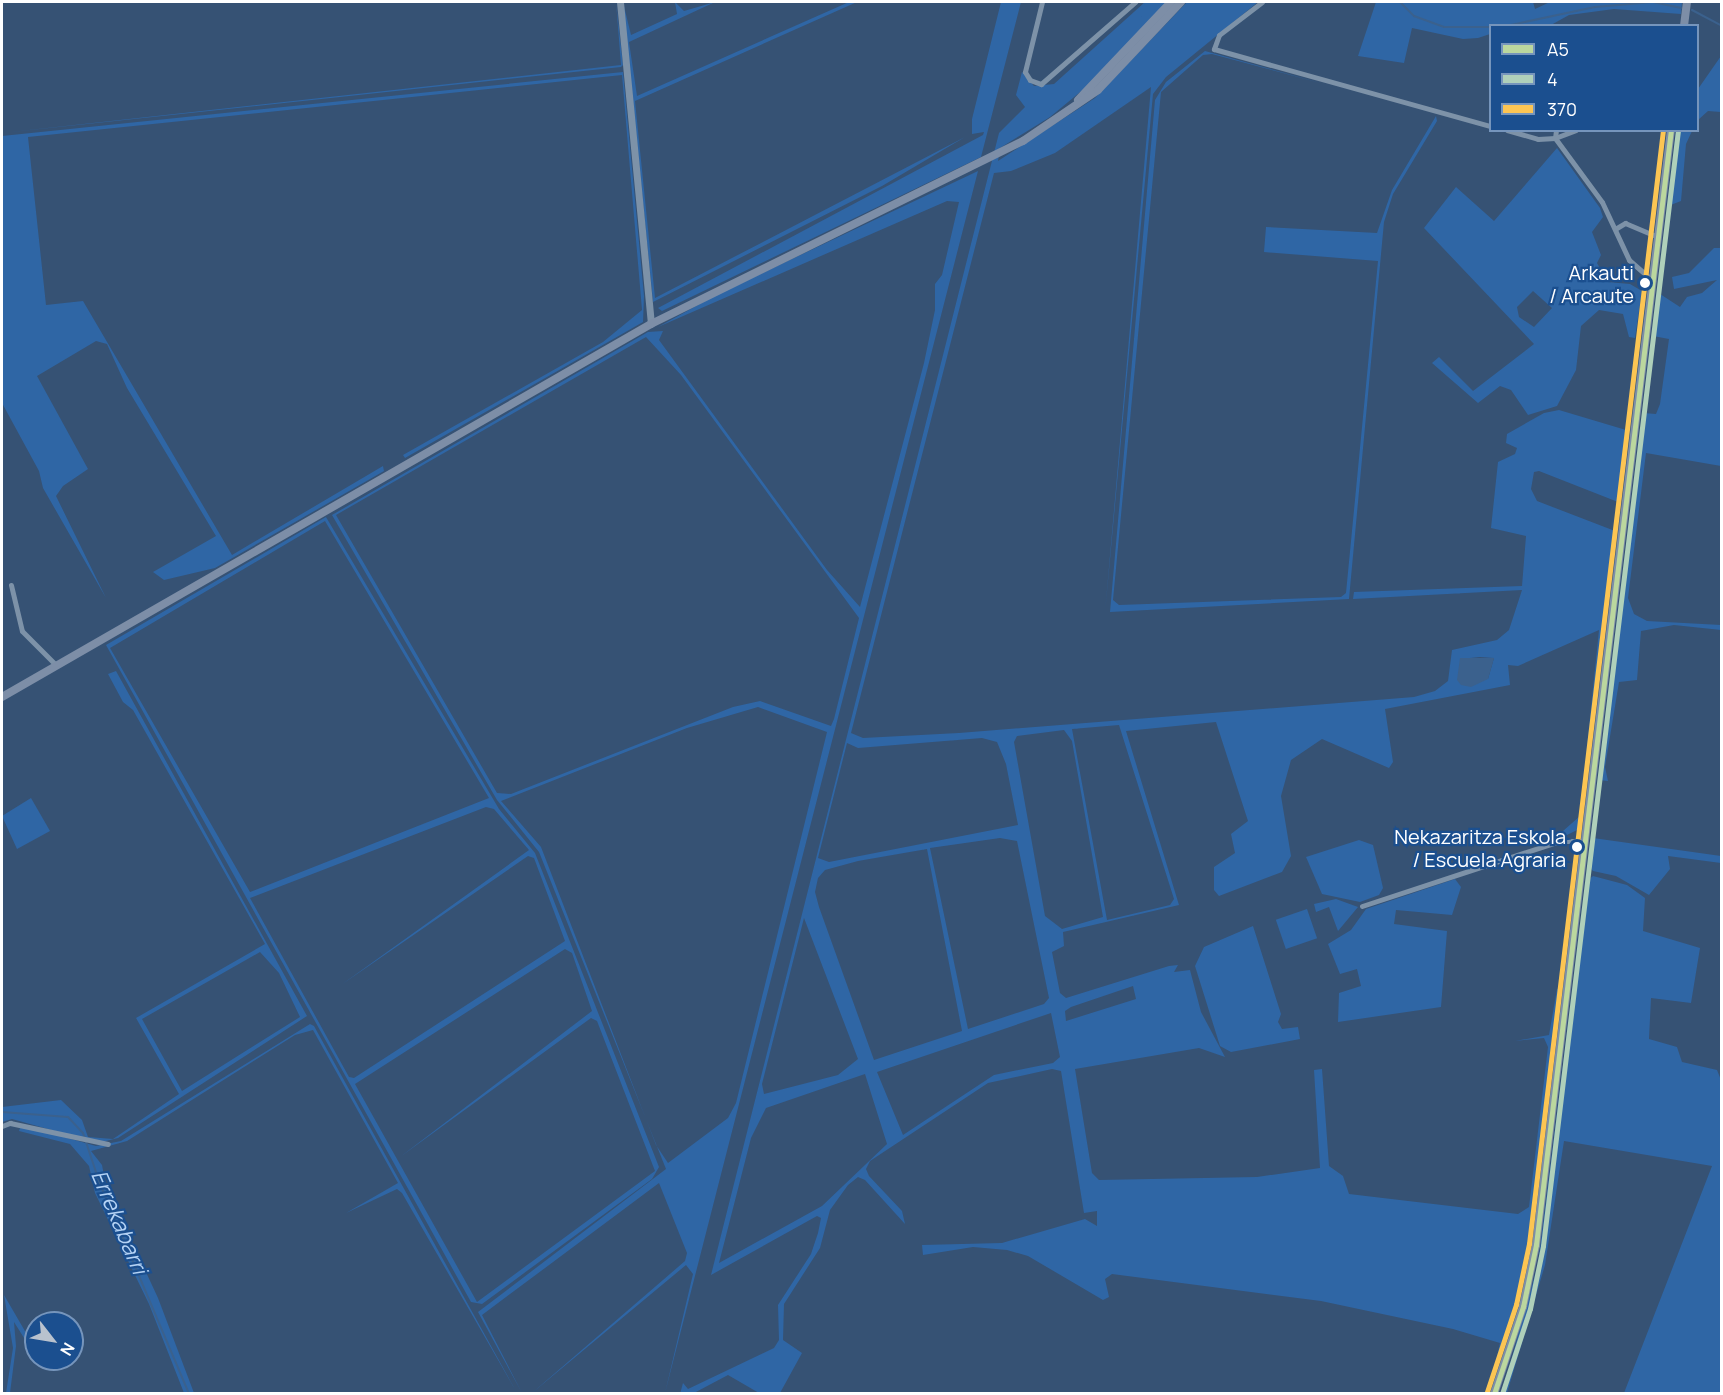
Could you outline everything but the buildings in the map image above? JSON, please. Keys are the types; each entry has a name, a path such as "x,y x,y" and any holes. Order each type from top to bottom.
{"main road":[{"path":"1043,129 1094,85 1171,2"},
{"path":"2,697 651,324 766,263 965,171 1043,129 1106,83 1181,2"},
{"path":"1684,24 1687,2"},
{"path":"1494,1394 1523,1307 1536,1245 1671,132"}],"street":[{"path":"620,2 651,324"},
{"path":"1042,2 1025,72 1030,80 1041,84 1135,2"},
{"path":"1262,2 1219,35 1214,50 1489,125"},
{"path":"1514,132 1538,139 1556,138 1571,132"},
{"path":"1556,132 1556,138 1602,202 1629,260 1653,281"},
{"path":"1615,229 1625,223 1658,237"},
{"path":"11,585 22,631 56,665"},
{"path":"1362,906 1560,841 1585,841"},
{"path":"2,1126 10,1123 108,1144"}],"shaded area":[{"path":"616,2 623,65 621,67 2,133 621,65"},
{"path":"623,2 631,35 677,14 675,2 684,11 715,2 629,42 637,96 849,2 857,2 635,101 655,298 965,137 882,186 653,302"},
{"path":"1001,2 1021,2 981,157 662,311 658,308 983,135 984,132 972,134 972,119"},
{"path":"1145,2 1167,2 1091,83 1050,117 1000,148 998,161 1095,98 1187,2 1258,2 1166,77 1153,94 1105,613 1151,87 1055,153 1011,171 994,173 851,733 863,738 959,733 1414,697 1435,691 1448,681 1452,650 1497,640 1509,630 1522,590 1353,599 1354,592 1522,586 1526,536 1491,528 1498,462 1515,454 1517,448 1506,443 1507,434 1544,413 1559,410 1626,430 1627,452 1579,829 1565,836 1563,831 1580,816 1599,630 1518,666 1508,665 1510,685 1385,709 1393,762 1389,768 1322,739 1291,760 1281,796 1291,856 1282,872 1219,896 1214,890 1214,867 1235,853 1231,834 1248,821 1216,722 1126,731 1179,905 1063,932 1064,946 1052,952 1060,993 1066,998 1169,966 1178,965 1174,972 1190,970 1201,1012 1225,1057 1199,1048 1075,1069 1092,1173 1099,1180 1257,1177 1320,1168 1314,1070 1322,1069 1329,1166 1343,1176 1349,1194 1518,1214 1529,1207 1548,1047 1544,1038 1515,1041 1549,1035 1557,989 1562,987 1527,1264 1489,1393 1500,1343 1453,1329 1321,1301 1112,1274 1105,1279 1109,1297 1103,1300 1028,1256 1007,1250 973,1247 923,1255 922,1245 1002,1243 1085,1219 1097,1226 1097,1211 1084,1213 1061,1071 1052,1069 988,1083 870,1161 866,1169 869,1176 902,1211 905,1224 865,1180 858,1177 848,1185 830,1210 820,1248 784,1304 783,1340 802,1353 780,1393 759,1393 728,1375 694,1393 680,1394 683,1383 688,1389 774,1348 779,1340 778,1305 811,1254 818,1233 821,1218 817,1216 711,1275 999,133 1025,107 1016,95 1022,72 1034,86 1054,84","holes":["1539,471 1618,502 1615,531 1537,501 1531,489 1534,472","1494,658 1488,679 1460,659","1119,725 1174,899 1170,905 1107,920 1072,729","1064,730 1072,741 1103,917 1062,929 1045,916 1014,742 1017,736","982,738 997,742 1006,764 1018,825 829,862 818,858 847,743 858,748","1000,838 1017,841 1049,998 1044,1004 968,1029 930,848","927,849 962,1031 874,1060 815,892 818,878 825,870 858,861","804,918 858,1059 838,1075 764,1094 762,1084","1133,986 1136,999 1066,1021 1065,1011 1071,1007","1051,1013 1060,1057 1053,1063 994,1075 903,1135 877,1072","865,1074 887,1144 822,1206 719,1263 751,1138 766,1108"]},
{"path":"1376,2 1533,2 1535,9 1550,2 1682,2 1681,14 1614,9 1569,15 1553,24 1489,24 1489,34 1478,38 1463,39 1412,28 1404,63 1358,56"},
{"path":"1205,51 1324,84 1212,54 1203,55 1161,92 1113,600 1119,605 1341,597 1346,593 1378,261 1264,252 1266,227 1377,233 1392,190 1436,116 1437,121 1393,194 1384,222 1349,599 1110,612 1155,100 1166,82"},
{"path":"1721,56 1721,112 1708,111 1699,119 1699,88"},
{"path":"623,72 644,296 643,322 405,458 403,455 603,342 642,310 622,75 28,137 46,305 83,301 232,555 383,466 384,471 215,568 164,580 153,572 216,536 127,388 107,344 96,341 37,376 88,469 63,486 56,496 106,598 43,488 39,471 2,403 2,136"},
{"path":"1676,132 1692,132 1686,144 1681,201 1668,206"},
{"path":"1557,148 1600,208 1603,217 1592,232 1601,255 1597,263 1608,282 1630,284 1642,291 1635,338 1629,337 1623,314 1599,310 1581,326 1576,370 1557,406 1528,415 1511,390 1500,386 1478,403 1432,363 1439,357 1473,391 1534,344 1424,228 1456,187 1494,221","holes":["1533,291 1552,308 1534,327 1519,317 1517,307"]},
{"path":"978,171 665,1393 693,1274 686,1265 532,1393 685,1261 687,1253 659,1183 482,1315 522,1393 478,1312 666,1169 657,1146 668,1163 728,1118 736,1103 827,732 758,707 687,728 501,801 541,847 646,1119 539,852 497,800 332,515 648,332 663,331 659,340 827,570 860,607 924,363 935,310 935,284 942,275 959,202 947,201 658,327 718,294","holes":["646,337 681,375 859,618 834,719 831,726 760,701 733,707 511,794 497,793 336,515"]},
{"path":"1714,248 1721,248 1721,466 1646,453 1628,598 1634,614 1647,621 1721,625 1721,630 1674,625 1641,631 1637,680 1619,682 1605,767 1608,781 1599,780 1643,413 1656,414 1660,404 1669,339 1653,336 1657,292 1680,307 1687,297 1702,293 1717,280 1674,289 1672,277 1689,273"},
{"path":"326,517 499,809 535,853 659,1167 652,1179 482,1304 471,1302 106,645","holes":["325,521 489,798 250,892 110,648","486,807 494,809 529,850 341,985 528,856 534,858 565,941 354,1078 349,1077 250,898","565,949 572,953 592,1011 400,1157 591,1018 597,1021 655,1171 477,1302 355,1084"]},
{"path":"1460,658 1494,658 1488,679 1471,687 1461,685 1457,680"},
{"path":"116,671 307,1016 118,1138 98,1143 12,1119 2,1122 2,1107 61,1100 82,1120 88,1137 113,1139 179,1094 136,1018 265,944 133,710 123,702 108,674","holes":["260,952 279,973 300,1017 182,1091 142,1019"]},
{"path":"31,798 50,831 17,849 2,816"},
{"path":"1593,838 1721,856 1721,863 1668,856 1670,869 1649,895 1616,876 1593,871 1589,866"},
{"path":"1359,840 1373,845 1383,888 1379,895 1360,902 1322,894 1306,857"},
{"path":"1593,876 1627,885 1645,898 1643,931 1700,948 1691,1003 1651,998 1649,1039 1677,1047 1682,1062 1717,1070 1721,1080 1721,1393 1624,1393 1712,1166 1564,1141 1545,1265 1507,1393 1502,1393 1538,1264 1586,882"},
{"path":"1455,879 1461,887 1452,915 1396,910 1394,924 1447,931 1441,1007 1338,1022 1339,993 1361,986 1357,969 1340,974 1328,944 1351,930 1366,909"},
{"path":"1336,899 1358,907 1338,931 1329,907 1316,912 1314,904"},
{"path":"1307,909 1317,938 1286,949 1276,920"},
{"path":"1253,926 1281,1014 1278,1022 1282,1029 1298,1027 1300,1039 1231,1052 1220,1046 1195,966 1204,947"},
{"path":"310,1024 314,1026 517,1393 402,1193 397,1189 346,1213 398,1183 313,1030 295,1035 127,1141 91,1151 102,1165 106,1186 158,1298 194,1393 184,1393 149,1304 95,1193 89,1166 70,1144 19,1131 21,1125 96,1146 121,1141"},
{"path":"4,1295 24,1329 24,1338 14,1322 16,1346 10,1393 6,1393 13,1348"}],"waterway":[{"path":"1400,2 1414,16 1444,27 1489,27"},
{"path":"1515,24 1595,7 1653,2 1681,8"},
{"path":"1692,10 1722,26"},
{"name":"Errekabarri","path":"2,1112 68,1117 83,1133 100,1184 189,1394"}],"transit line":[{"name":"370","path":"1487,1392 1516,1305 1529,1244 1663,132"},
{"name":"A5","path":"1494,1394 1523,1307 1536,1245 1671,132"},
{"name":"4","path":"1502,1394 1530,1309 1543,1246 1678,132"}],"place":[{"name":"Arkauti / Arcaute","path":"1645,283"},
{"name":"Nekazaritza Eskola / Escuela Agraria","path":"1577,847"}]}
